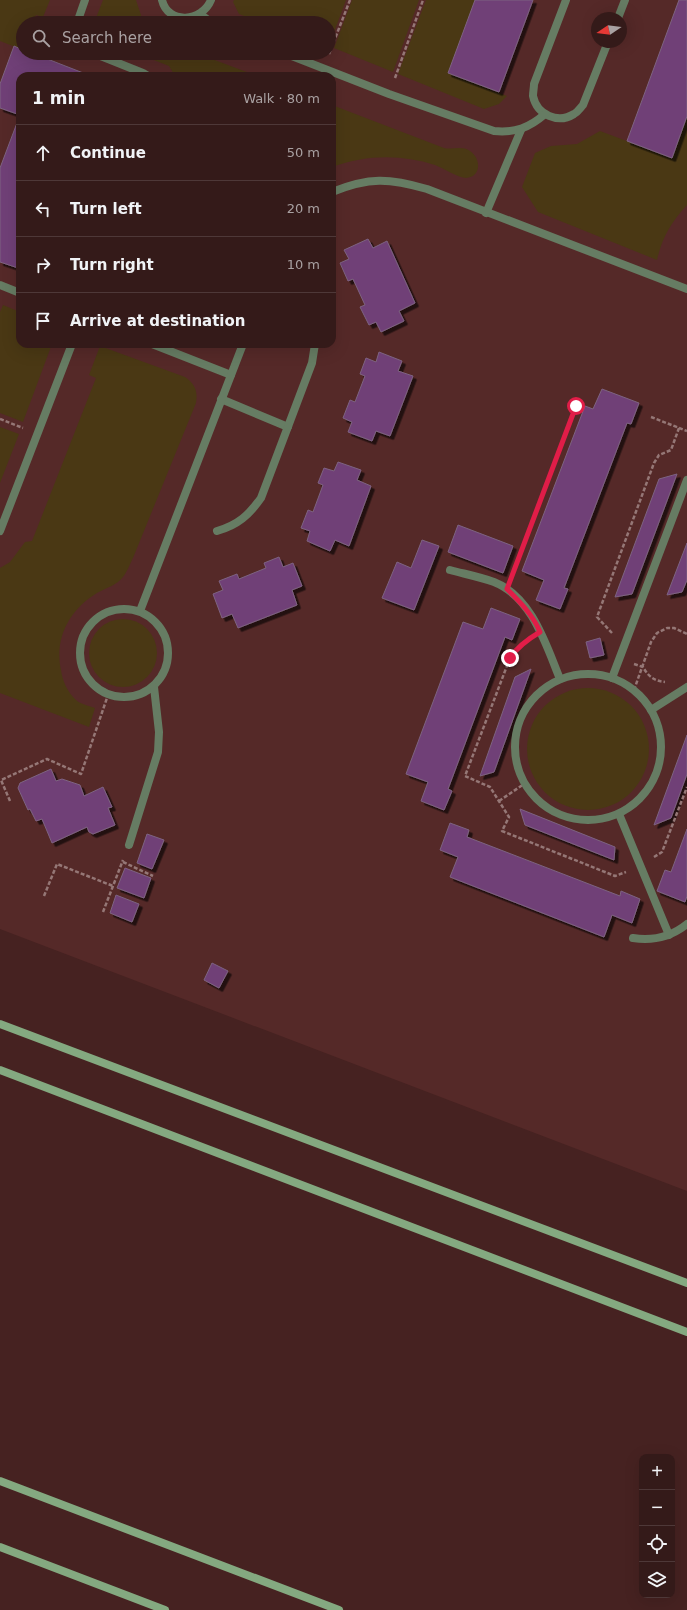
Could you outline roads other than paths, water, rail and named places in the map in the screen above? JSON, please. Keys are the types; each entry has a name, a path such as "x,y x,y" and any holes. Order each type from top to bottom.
{"street":[{"path":"80,16 86,0"},
{"path":"162,0 170,12 177,16"},
{"path":"195,16 206,9 210,0"},
{"path":"566,0 534,84 533,95 537,106 545,114 555,118 566,118 576,113 583,105 606,48"},
{"path":"620,12 625,0"},
{"path":"110,60 140,72"},
{"path":"303,60 334,72"},
{"path":"336,73 389,94 494,131 508,132 521,130 538,121 545,114"},
{"path":"486,213 521,130"},
{"path":"336,190 351,184 377,180 402,182 427,189 486,213 687,289"},
{"path":"0,285 16,291"},
{"path":"0,531 70,348"},
{"path":"162,348 231,375"},
{"path":"140,611 241,348"},
{"path":"217,531 231,527 243,520 253,510 261,498 312,363 314,348"},
{"path":"221,399 288,427"},
{"path":"612,678 687,480"},
{"path":"450,570 495,582 507,589 525,607 536,622 560,679"},
{"path":"124,608 140,611 151,618 160,627 166,638 169,652 167,665 162,677 154,687 144,694 132,698 120,698 108,695 95,687 85,675 80,660 80,645 86,630 96,618 109,611 124,608"},
{"path":"586,673 599,674 612,678 634,690 651,710 659,729 661,749 658,769 649,788 636,803 619,814 598,820 576,820 556,814 538,801 524,784 517,765 515,751 518,723 528,705 542,690 560,679 586,673"},
{"path":"129,845 158,752 159,732 154,687"},
{"path":"651,710 687,687"},
{"path":"619,814 669,935"},
{"path":"633,938 645,940 669,935 687,924"},
{"path":"0,1024 687,1283"},
{"path":"0,1070 687,1332"},
{"path":"0,1481 339,1610"},
{"path":"0,1547 165,1610"}]}
